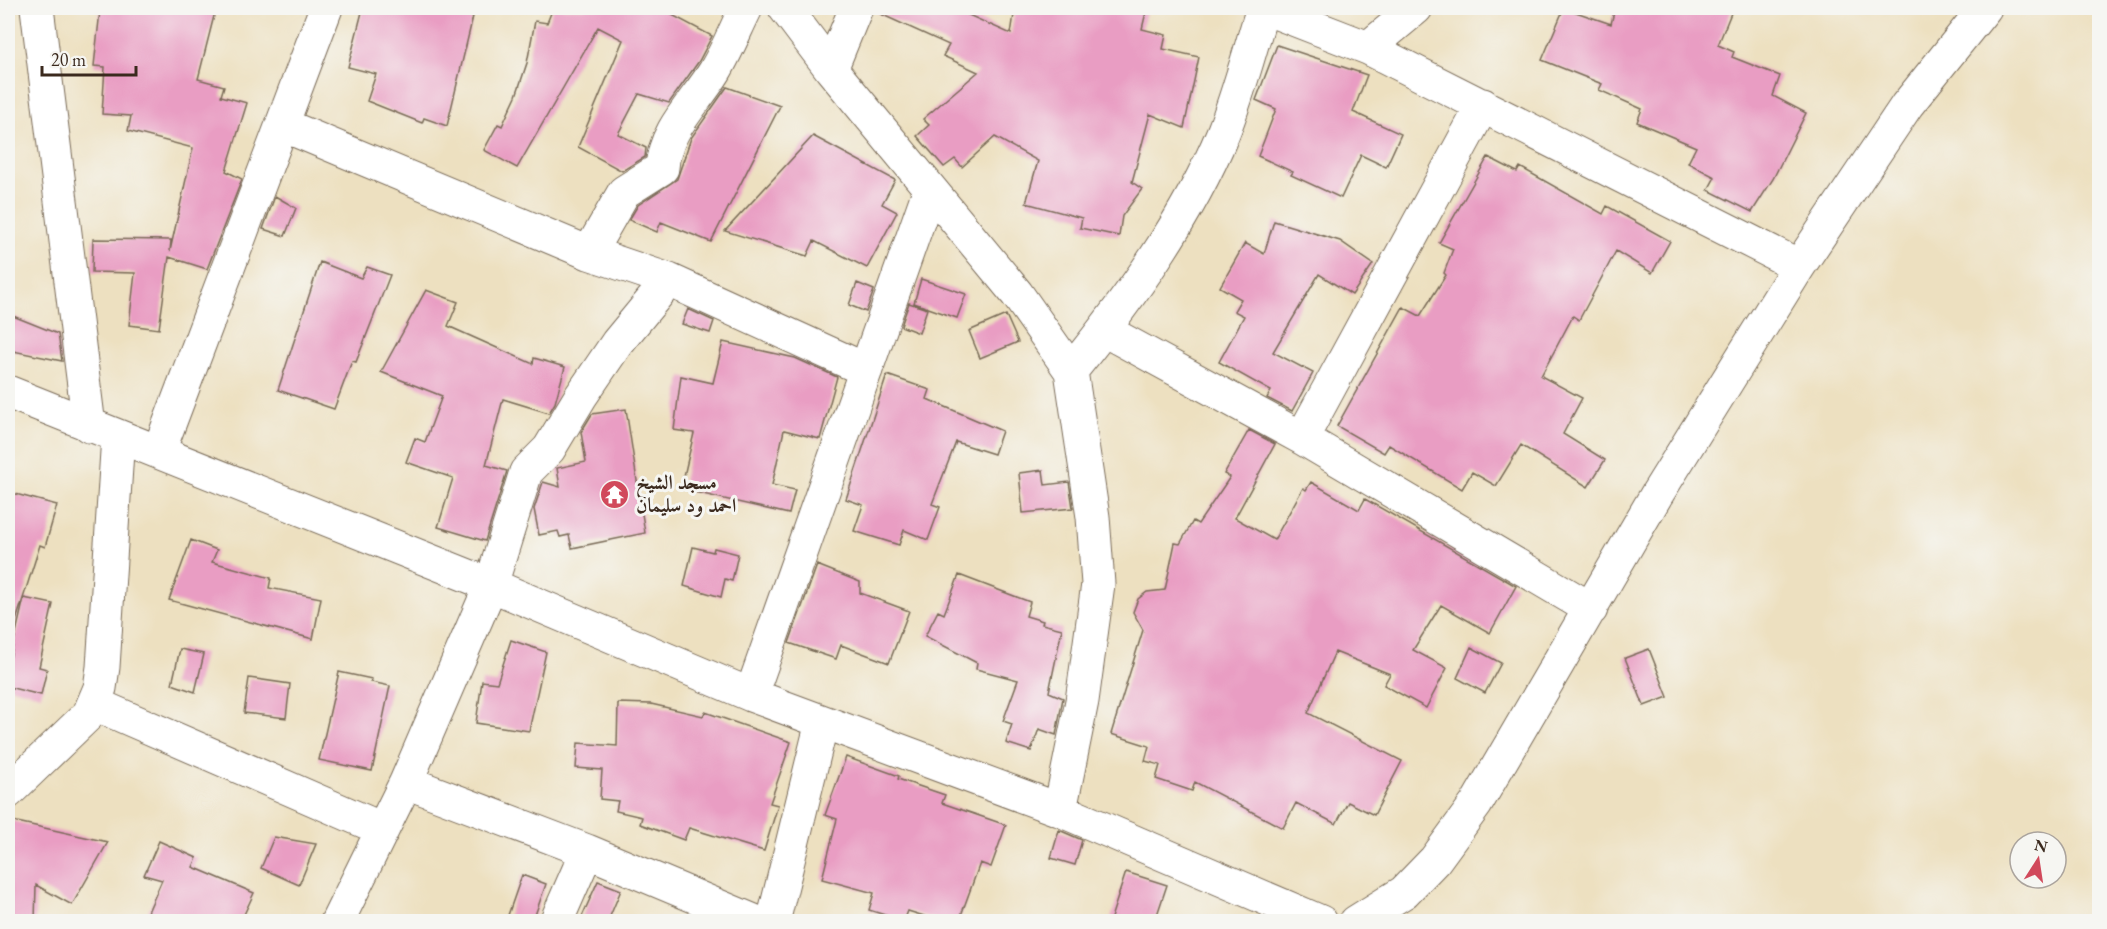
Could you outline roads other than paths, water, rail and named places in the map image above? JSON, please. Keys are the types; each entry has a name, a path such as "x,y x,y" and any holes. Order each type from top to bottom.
{"street":[{"path":"8,792 89,714 95,704 103,667 104,431 37,8"},
{"path":"159,451 326,8"},
{"path":"589,253 624,192 662,168 663,153 672,133 715,70 746,8"},
{"path":"785,8 929,191 1017,294 1071,371 1093,517 1098,584 1082,702 1060,810"},
{"path":"831,69 856,8"},
{"path":"1071,371 1104,330 1170,234 1205,172 1223,132 1264,8 1368,48 1798,266"},
{"path":"1368,48 1416,8"},
{"path":"1356,921 1404,892 1435,860 1476,804 1657,494 1798,266 1907,105 1985,8"},
{"path":"1302,438 1483,105"},
{"path":"283,125 589,253 669,280 866,370"},
{"path":"751,695 929,191"},
{"path":"337,921 406,782 491,585 526,472 549,449 617,343 669,280"},
{"path":"1104,330 1302,438 1591,609"},
{"path":"8,392 491,585 751,695 1060,810 1321,921"},
{"path":"95,704 382,829"},
{"path":"773,921 822,722"},
{"path":"406,782 586,851 756,921"},
{"path":"556,921 586,851"}],"place":[{"name":"مسجد الشيخ احمد ود سليمان","path":"615,494"}]}
